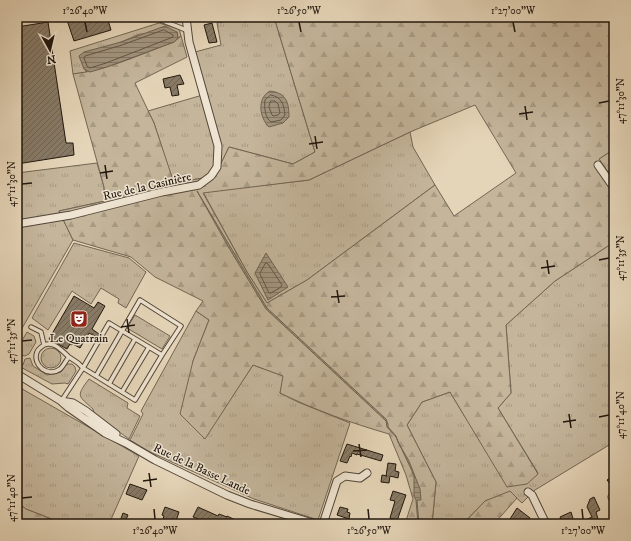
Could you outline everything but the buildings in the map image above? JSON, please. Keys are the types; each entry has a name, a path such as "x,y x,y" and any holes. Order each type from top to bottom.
{"street":[{"name":"Rue de la Casinière","path":"17,224 71,215 162,192 199,185 212,176 217,167 218,146 189,42 186,17"},
{"path":"598,165 614,188"},
{"name":"Rue de la Basse Lande","path":"17,374 61,401 73,403 86,411 122,438 126,443 155,460 227,495 250,504 316,524"},
{"path":"323,524 337,481 345,476 360,478 367,473"},
{"path":"528,492 532,495 546,524"}],"lane":[{"path":"155,17 162,21 181,27 188,32"},
{"path":"69,357 60,369 54,372 46,372 39,368 36,360 38,351 44,345 48,343 54,345 83,368 96,376 135,400 181,326 140,300 96,376"},
{"path":"61,401 83,368 109,323 162,355"},
{"path":"31,327 41,332 44,345"},
{"path":"109,384 135,339"},
{"path":"122,392 149,347"}],"green space":[{"path":"248,17 274,17 315,152 293,164 229,147 215,176 173,183 154,123 148,111 206,94 195,52 221,45 217,23"},
{"path":"274,17 544,17 555,24 562,17 614,17 614,149 599,159 614,181 614,242 555,281 506,325 511,393 498,408 538,474 527,484 507,487 450,392 422,402 407,425 436,482 432,524 405,524 413,499 406,475 389,434 333,416 280,393 283,376 253,365 205,439 180,414 193,361 209,320 196,311 203,301 155,277 131,257 73,240 59,211 105,201 104,187 73,74 99,69 124,61 174,42 181,36 187,57 135,83 154,123 174,183 215,176 229,147 293,164 315,152","holes":["475,105 516,173 454,216 435,185 307,280 267,303 247,272 203,193 309,180 410,132"]},
{"path":"159,23 179,29 181,36 178,38 177,32 140,34 121,42 85,71 90,72 73,74 70,51"},
{"path":"410,132 413,147 435,185 307,280 267,303 247,272 203,192 309,180"},
{"path":"614,149 614,174 611,176 599,159"},
{"path":"97,163 104,187 105,201 59,211 73,240 17,337 17,173"},
{"path":"614,242 614,442 535,490 522,503 510,492 485,501 463,524 432,524 436,482 407,425 422,402 450,392 465,417 538,473 498,408 511,393 506,325 555,281"},
{"path":"74,243 129,258 146,272 126,308 118,303 119,299 101,288 91,304 72,291 48,330 32,318"},
{"path":"196,311 209,320 193,361 204,439 253,365 284,376 280,393 350,423 318,520 254,499 150,452 130,440 143,414 141,411"},
{"path":"135,315 170,336 162,349 127,328"},
{"path":"27,332 34,336 36,342 29,354 25,356 20,355 18,359 21,361 20,363 23,365 25,359 30,358 33,366 47,375 61,372 67,364 72,364 76,371 68,384 52,384 17,365 17,349"},
{"path":"51,348 58,351 61,358 58,365 51,368 44,365 41,358 44,351"},
{"path":"89,379 128,403 127,408 140,416 129,439 94,414 93,409 80,396 82,389"},
{"path":"17,386 139,456 109,524 64,524 26,509 17,502"},
{"path":"510,491 517,498 494,524 463,524 485,501"},
{"path":"17,502 26,509 64,524 17,524"}],"water":[{"path":"165,26 177,32 178,38 174,42 107,67 90,72 84,69 79,56 84,52 121,42"},
{"path":"270,91 280,94 286,99 289,117 283,123 269,127 261,113 261,103 266,94"},
{"path":"197,191 267,308 386,419 388,427 397,439 387,427 386,421 266,309"},
{"path":"266,253 288,287 268,300 255,273"},
{"path":"400,445 409,461 420,489 421,500 417,500 419,524 416,500 414,496 414,476"}],"place":[{"name":"Le Quatrain","path":"79,319"}]}
